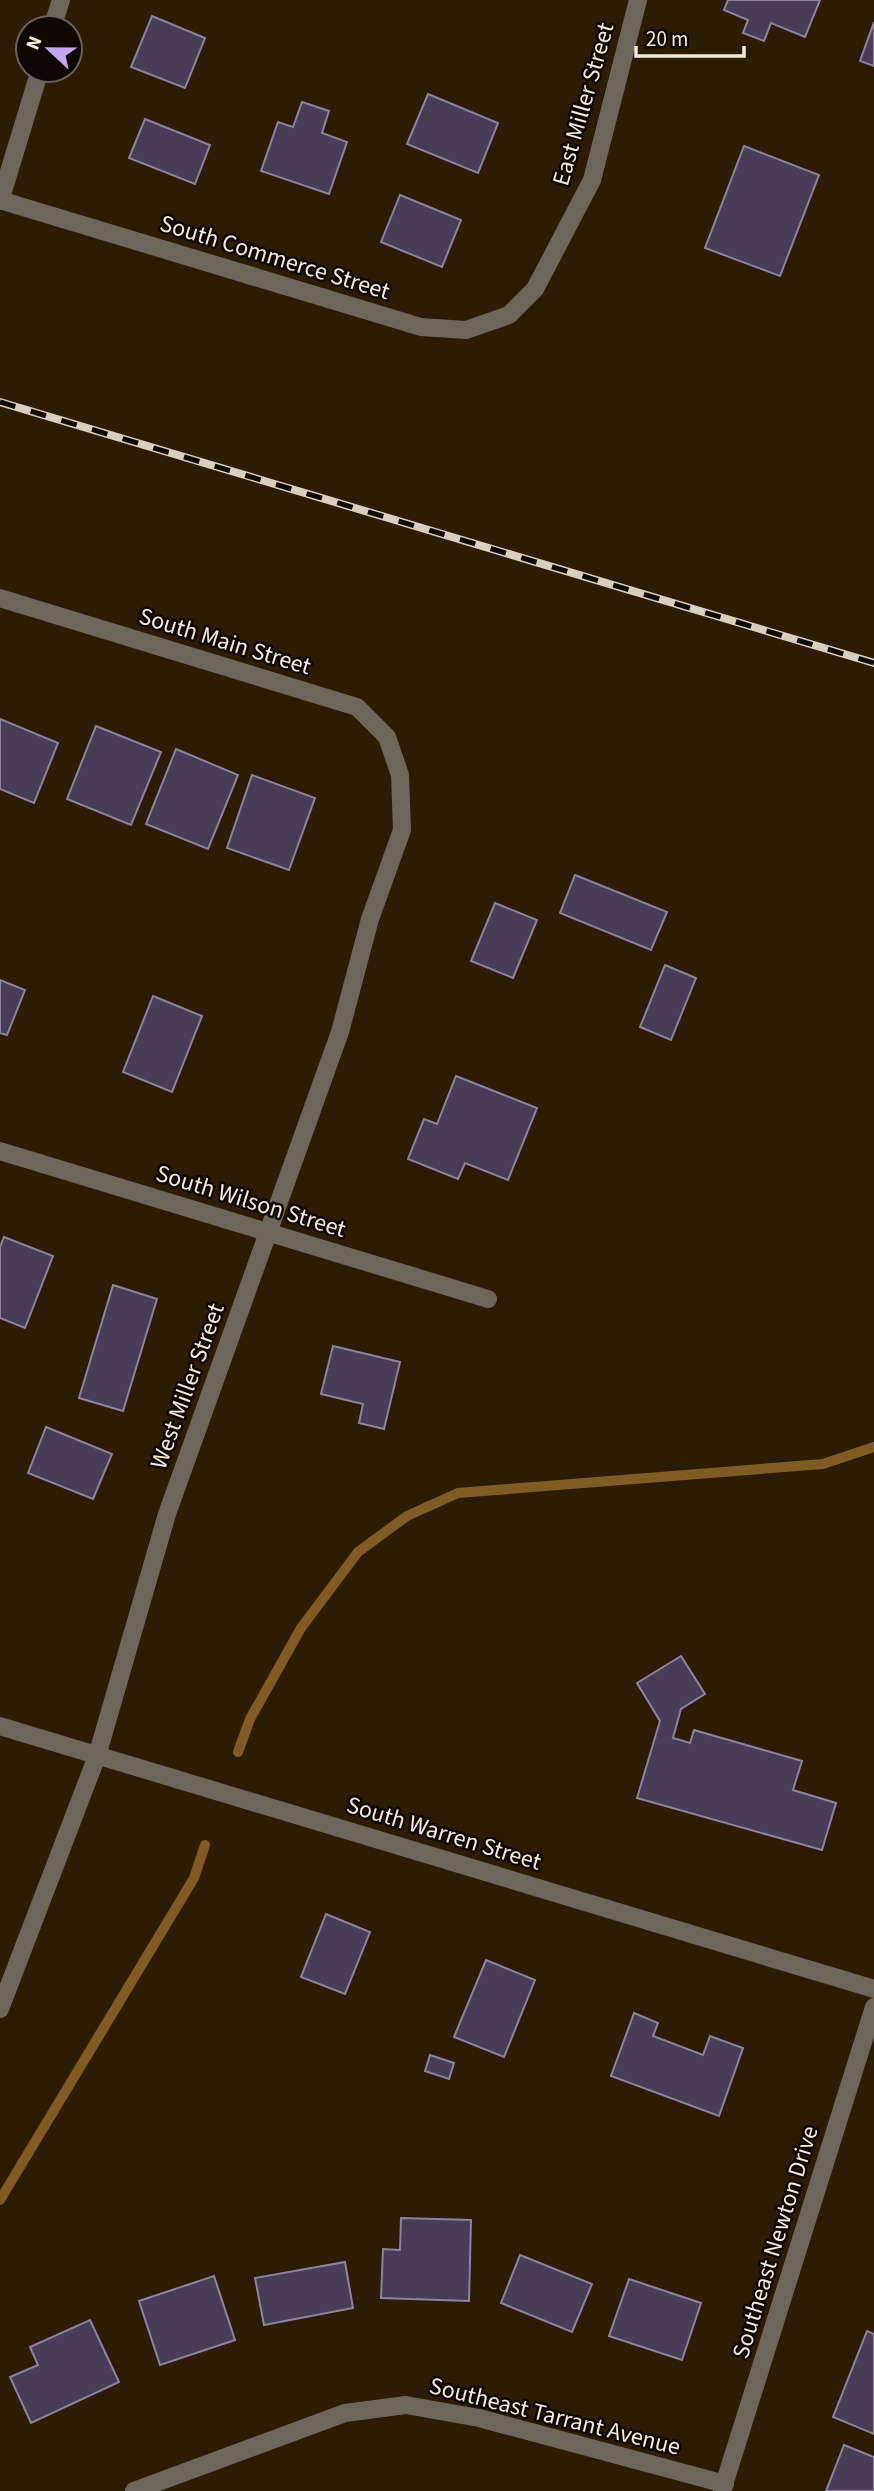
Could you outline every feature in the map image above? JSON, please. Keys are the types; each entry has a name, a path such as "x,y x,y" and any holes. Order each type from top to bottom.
{"street":[{"name":"East Miller Street","path":"530,294 592,180 638,0"},
{"path":"0,200 36,84"},
{"name":"South Commerce Street","path":"0,200 421,327 466,330 509,315 530,294"},
{"name":"South Main Street","path":"0,598 357,706 387,737 400,775"},
{"name":"West Miller Street","path":"0,2009 97,1756 167,1514 340,1032 370,919 401,830 400,775"},
{"name":"South Wilson Street","path":"0,1151 488,1299"},
{"name":"South Warren Street","path":"0,1726 874,1989"},
{"name":"Southeast Newton Drive","path":"723,2487 874,2007"},
{"name":"Southeast Tarrant Avenue","path":"134,2491 345,2413 406,2405 479,2418 723,2487"}],"building":[{"path":"728,0 820,0 805,37 771,23 764,41 743,33 748,20 724,10"},
{"path":"152,16 205,38 185,88 131,67"},
{"path":"874,22 874,66 860,61"},
{"path":"428,94 498,123 478,173 407,144"},
{"path":"302,102 329,111 322,133 347,142 329,194 261,171 278,122 293,127"},
{"path":"145,119 210,145 195,184 129,158"},
{"path":"744,146 819,175 780,276 705,248"},
{"path":"400,195 461,220 442,267 381,242"},
{"path":"0,719 58,743 34,803 0,789"},
{"path":"96,726 161,752 131,825 67,799"},
{"path":"176,749 238,775 208,849 146,824"},
{"path":"252,775 315,798 289,870 227,848"},
{"path":"575,875 667,912 651,950 560,913"},
{"path":"495,903 537,920 513,978 471,961"},
{"path":"665,965 696,978 671,1040 640,1027"},
{"path":"0,980 25,990 7,1035 0,1033"},
{"path":"153,996 202,1016 172,1092 123,1072"},
{"path":"456,1076 537,1108 508,1180 465,1163 458,1179 408,1159 424,1119 437,1124"},
{"path":"4,1237 53,1256 25,1328 0,1318 0,1247"},
{"path":"113,1285 157,1299 123,1411 79,1398"},
{"path":"333,1346 400,1362 384,1429 359,1423 363,1404 321,1394"},
{"path":"46,1427 112,1454 93,1499 28,1473"},
{"path":"681,1656 705,1694 681,1709 673,1738 690,1743 694,1730 802,1761 793,1790 836,1803 822,1850 637,1798 660,1721 637,1683"},
{"path":"326,1914 370,1932 345,1994 301,1977"},
{"path":"486,1960 535,1980 504,2057 454,2037"},
{"path":"634,2013 658,2023 653,2036 703,2055 710,2036 743,2048 719,2116 611,2076"},
{"path":"430,2055 454,2063 449,2079 425,2071"},
{"path":"401,2218 471,2220 469,2301 381,2298 383,2249 400,2250"},
{"path":"520,2255 592,2284 572,2332 501,2303"},
{"path":"345,2262 353,2308 264,2325 255,2278"},
{"path":"214,2276 235,2340 160,2365 139,2301"},
{"path":"629,2279 701,2303 682,2360 609,2336"},
{"path":"90,2320 119,2382 31,2423 10,2377 38,2365 30,2347"},
{"path":"867,2331 874,2334 874,2434 833,2417"},
{"path":"844,2445 874,2457 874,2491 826,2491"}],"waterway":[{"path":"238,1752 250,1719 301,1628 358,1552 407,1516 458,1493 823,1464 874,1447"},
{"path":"0,2200 194,1878 205,1845"}],"railway":[{"path":"0,402 874,663"}]}
